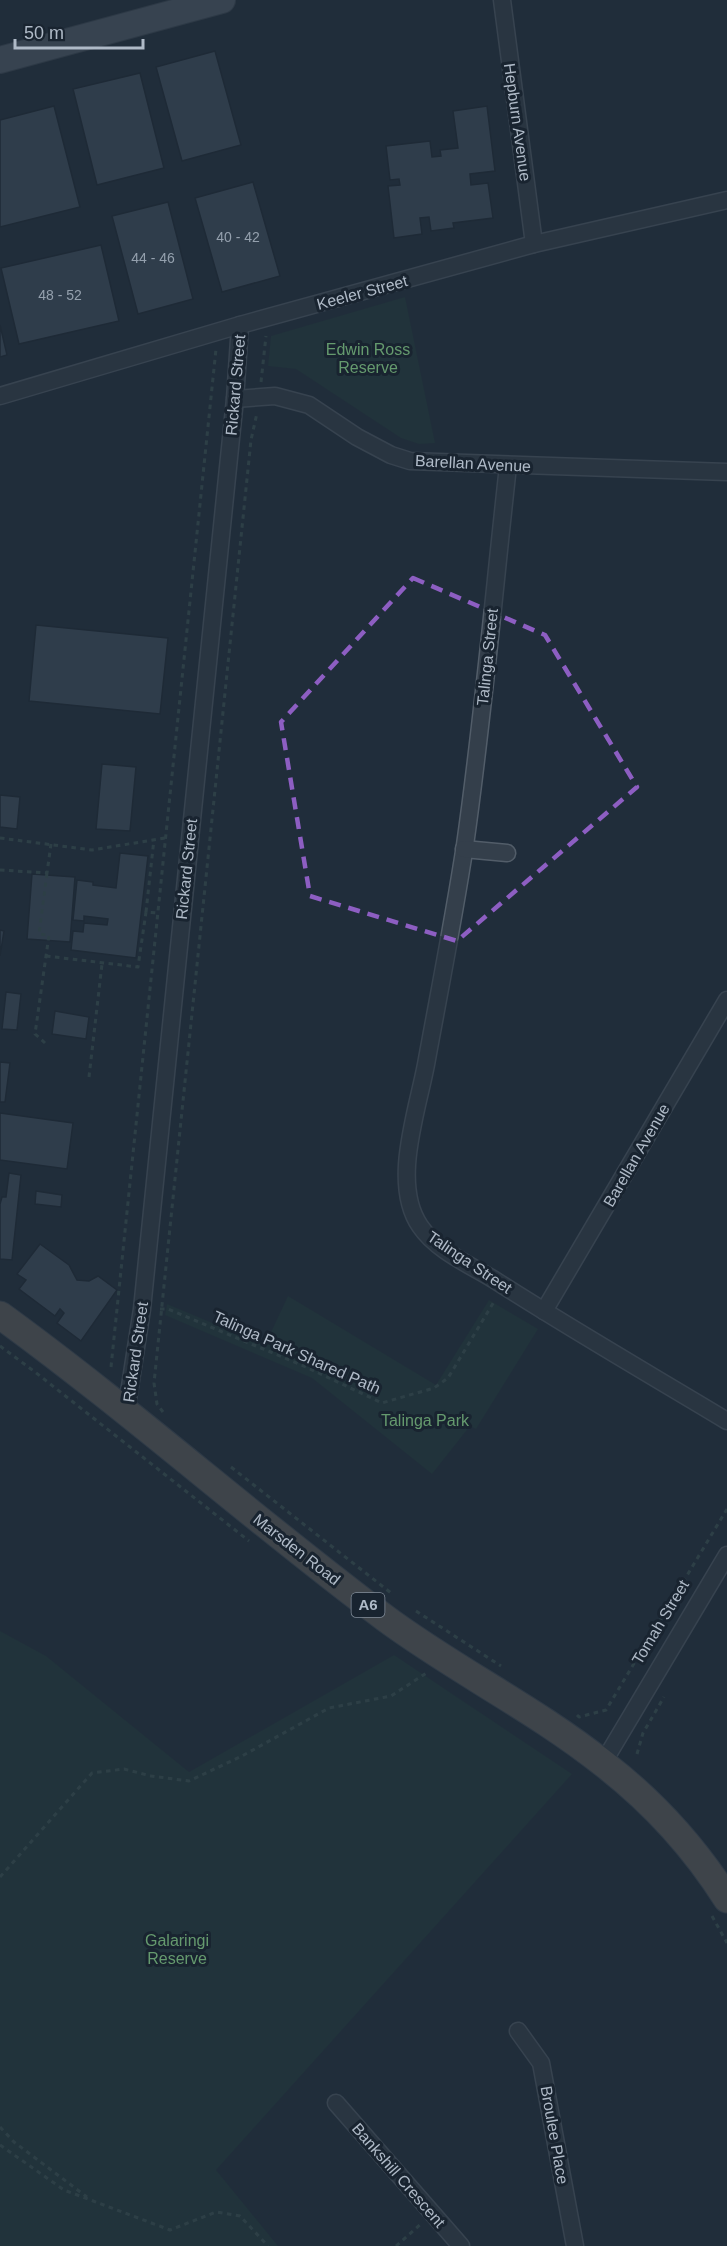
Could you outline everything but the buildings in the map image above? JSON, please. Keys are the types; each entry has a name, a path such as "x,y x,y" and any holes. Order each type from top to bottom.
{"highway":[{"name":"Marsden Road","path":"0,1314 386,1618 603,1763 650,1803 671,1825 707,1868 727,1899"}],"main road":[{"path":"0,60 222,0"}],"street":[{"name":"Hepburn Avenue","path":"502,0 534,244"},
{"name":"Keeler Street","path":"0,396 240,325 534,244 727,200"},
{"name":"Rickard Street","path":"126,1412 142,1310 235,399 240,325"},
{"name":"Barellan Avenue","path":"235,399 275,396 309,405 357,437 391,455 411,461 727,472"},
{"name":"Talinga Street","path":"507,465 476,767 464,849 410,1144 406,1171 407,1189 417,1222 429,1238 544,1311 727,1421"},
{"path":"464,849 507,853"},
{"name":"Barellan Avenue","path":"544,1311 727,1000"},
{"name":"Tomah Street","path":"603,1763 727,1554"},
{"name":"Broulee Place","path":"518,2031 541,2062 575,2246"},
{"name":"Bankshill Crescent","path":"336,2103 461,2246"}],"path":[{"name":"Rickard Street","path":"166,1415 157,1404 154,1383 250,452 266,336"},
{"name":"Rickard Street","path":"111,1367 216,347"},
{"path":"0,838 92,850 165,838"},
{"path":"46,956 138,967 154,839"},
{"path":"45,1043 34,1034 50,935 39,934 51,844"},
{"path":"0,870 47,873"},
{"path":"146,912 157,914"},
{"path":"89,1077 102,964"},
{"name":"Talinga Park Shared Path","path":"156,1310 168,1309 306,1366 382,1403 423,1392 442,1384 448,1378 495,1299 504,1304"},
{"path":"106,1368 116,1364"},
{"name":"Marsden Road","path":"228,1464 395,1596"},
{"name":"Tomah Street","path":"571,1711 579,1717 606,1710 727,1509"},
{"path":"414,1610 508,1671"},
{"path":"0,1876 92,1773 124,1769 151,1776 189,1781 242,1756 329,1708 391,1696 447,1660"},
{"path":"638,1754 643,1733 664,1696"},
{"path":"0,2127 14,2142 91,2199"},
{"path":"0,2145 64,2190 170,2230 216,2212 240,2217 268,2246"},
{"path":"396,2246 433,2214"}],"highlighted area":[{"path":"413,578 545,635 637,787 457,941 310,896 281,722"}],"green space":[{"name":"Edwin Ross Reserve","path":"405,297 435,443 419,444 401,438 296,369 268,366 271,336"},
{"name":"Talinga Park","path":"288,1296 436,1385 489,1300 538,1329 476,1429 470,1426 432,1474 312,1378 165,1315 167,1304 265,1345"},
{"name":"Galaringi Reserve","path":"0,1631 46,1656 189,1772 394,1655 572,1774 216,2170 278,2246 0,2246"}]}
